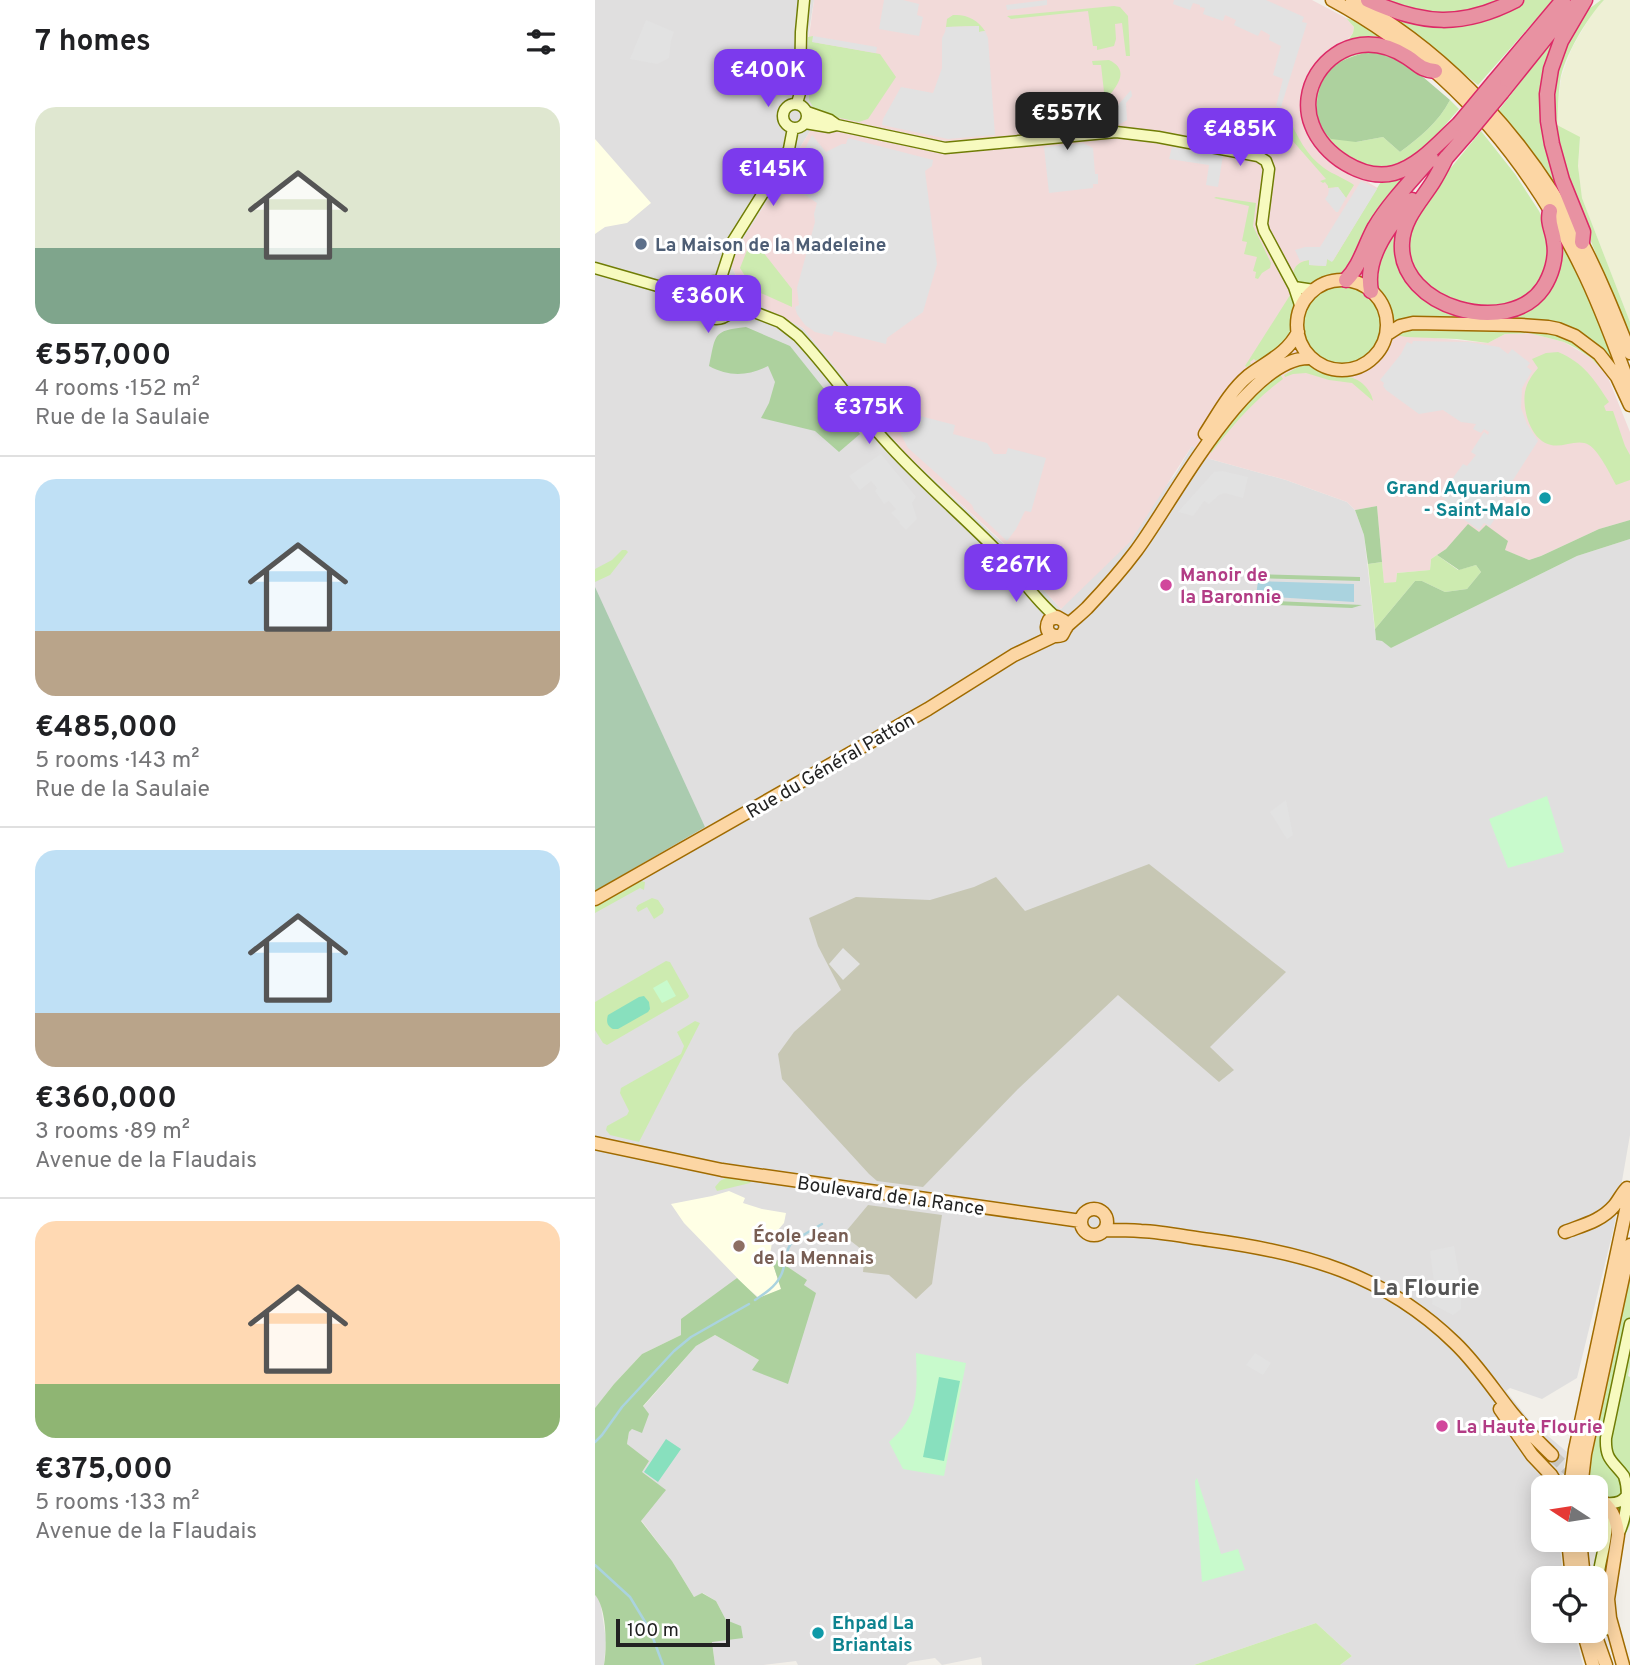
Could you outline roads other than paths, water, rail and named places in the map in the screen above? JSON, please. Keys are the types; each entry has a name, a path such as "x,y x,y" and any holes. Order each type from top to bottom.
{"highway":[{"path":"1368,0 1405,15 1445,20 1485,14 1516,0"},
{"path":"1346,281 1383,217 1498,87 1563,0"},
{"path":"1581,242 1583,232 1562,180 1552,144 1547,94 1551,69 1561,41 1583,0"},
{"path":"1498,87 1583,0"},
{"path":"1434,71 1425,71 1399,52 1371,44 1343,50 1329,59 1312,84 1309,95 1311,124 1323,144 1335,155 1357,169 1382,174 1394,173 1415,163 1463,129"},
{"path":"1463,129 1404,230 1404,261 1421,290 1445,304 1462,310 1483,312 1502,312 1518,308 1534,299 1544,286 1553,265 1555,244 1548,220 1550,211"},
{"path":"1371,291 1370,270 1378,248 1400,214 1446,158"}],"main road":[{"path":"1332,0 1374,25 1434,71 1469,102 1515,158 1550,211 1582,269 1603,315 1630,387"},
{"path":"1352,0 1380,15 1458,77 1495,115 1533,163 1581,242 1630,353"},
{"path":"1346,281 1371,291 1385,311 1387,323 1381,349 1375,356 1355,369 1340,371 1311,358 1301,344 1297,320 1307,297 1314,290 1327,283 1346,281"},
{"path":"1386,335 1400,326 1413,323 1530,325 1558,329 1575,336 1599,354 1617,377 1630,405"},
{"name":"Rue du Général Patton","path":"595,899 928,709 1014,655 1055,625 1076,608 1135,544 1233,391 1247,376 1287,348 1298,332"},
{"name":"Rue du Général Patton","path":"1055,625 1087,607 1136,552 1206,444 1253,389 1278,369 1299,358 1311,358"},
{"name":"Boulevard de la Rance","path":"595,1143 703,1167 1081,1220"},
{"path":"1565,1232 1597,1220 1607,1213 1630,1186"},
{"path":"1572,1475 1630,1191"},
{"path":"1096,1208 1104,1212 1106,1225 1096,1235 1088,1234 1082,1228 1082,1216 1087,1210 1096,1208"},
{"path":"1106,1225 1286,1253 1360,1277 1423,1315 1458,1345 1482,1371 1512,1412 1552,1455"},
{"path":"1583,1475 1630,1245"},
{"path":"1482,1371 1501,1412 1532,1455 1551,1475"},
{"path":"1608,1514 1618,1535 1608,1599 1623,1665"},
{"path":"1587,1643 1593,1665"},
{"path":"1598,1643 1606,1665"}],"street":[{"path":"797,103 800,93 804,0"},
{"path":"797,103 803,106 806,117 802,126 793,128 785,124 782,115 787,106 797,103"},
{"path":"806,117 830,120 838,125 945,148 1117,132 1258,156 1266,161 1269,169 1262,223 1264,231 1294,287 1301,308"},
{"path":"720,281 733,241 785,158 793,128"},
{"path":"595,268 697,297"},
{"path":"735,299 731,312 716,320 706,317 698,308 699,291 708,283 720,281 730,288 735,299 745,304 749,310 780,323 798,336 889,446 1013,569 1047,609 1055,625"},
{"path":"1294,287 1314,290"},
{"path":"731,312 743,313 749,310"},
{"path":"1618,1535 1628,1511 1629,1491 1627,1480 1614,1467 1606,1446 1630,1324"},
{"path":"1608,1504 1623,1500 1629,1491"},
{"path":"1608,1505 1628,1511"},
{"path":"1603,1552 1598,1592 1605,1627 1613,1630"}],"water":[{"path":"1258,581 1354,584 1354,602 1256,596"}],"waterway":[{"path":"755,1300 778,1281 790,1245 822,1224"},
{"path":"595,1442 622,1407 674,1351 691,1337 749,1304"},
{"path":"595,1565 630,1597 650,1630 663,1665"}],"tunnel":[{"path":"1552,1455 1574,1475"}],"place":[{"name":"La Maison de la Madeleine","path":"641,244"},
{"name":"Grand Aquarium - Saint-Malo","path":"1545,498"},
{"name":"Manoir de la Baronnie","path":"1166,585"},
{"name":"École Jean de la Mennais","path":"739,1246"},
{"name":"La Haute Flourie","path":"1442,1426"},
{"name":"Ehpad La Briantais","path":"818,1633"}],"district":[{"name":"La Flourie","path":"1426,1287"}]}
